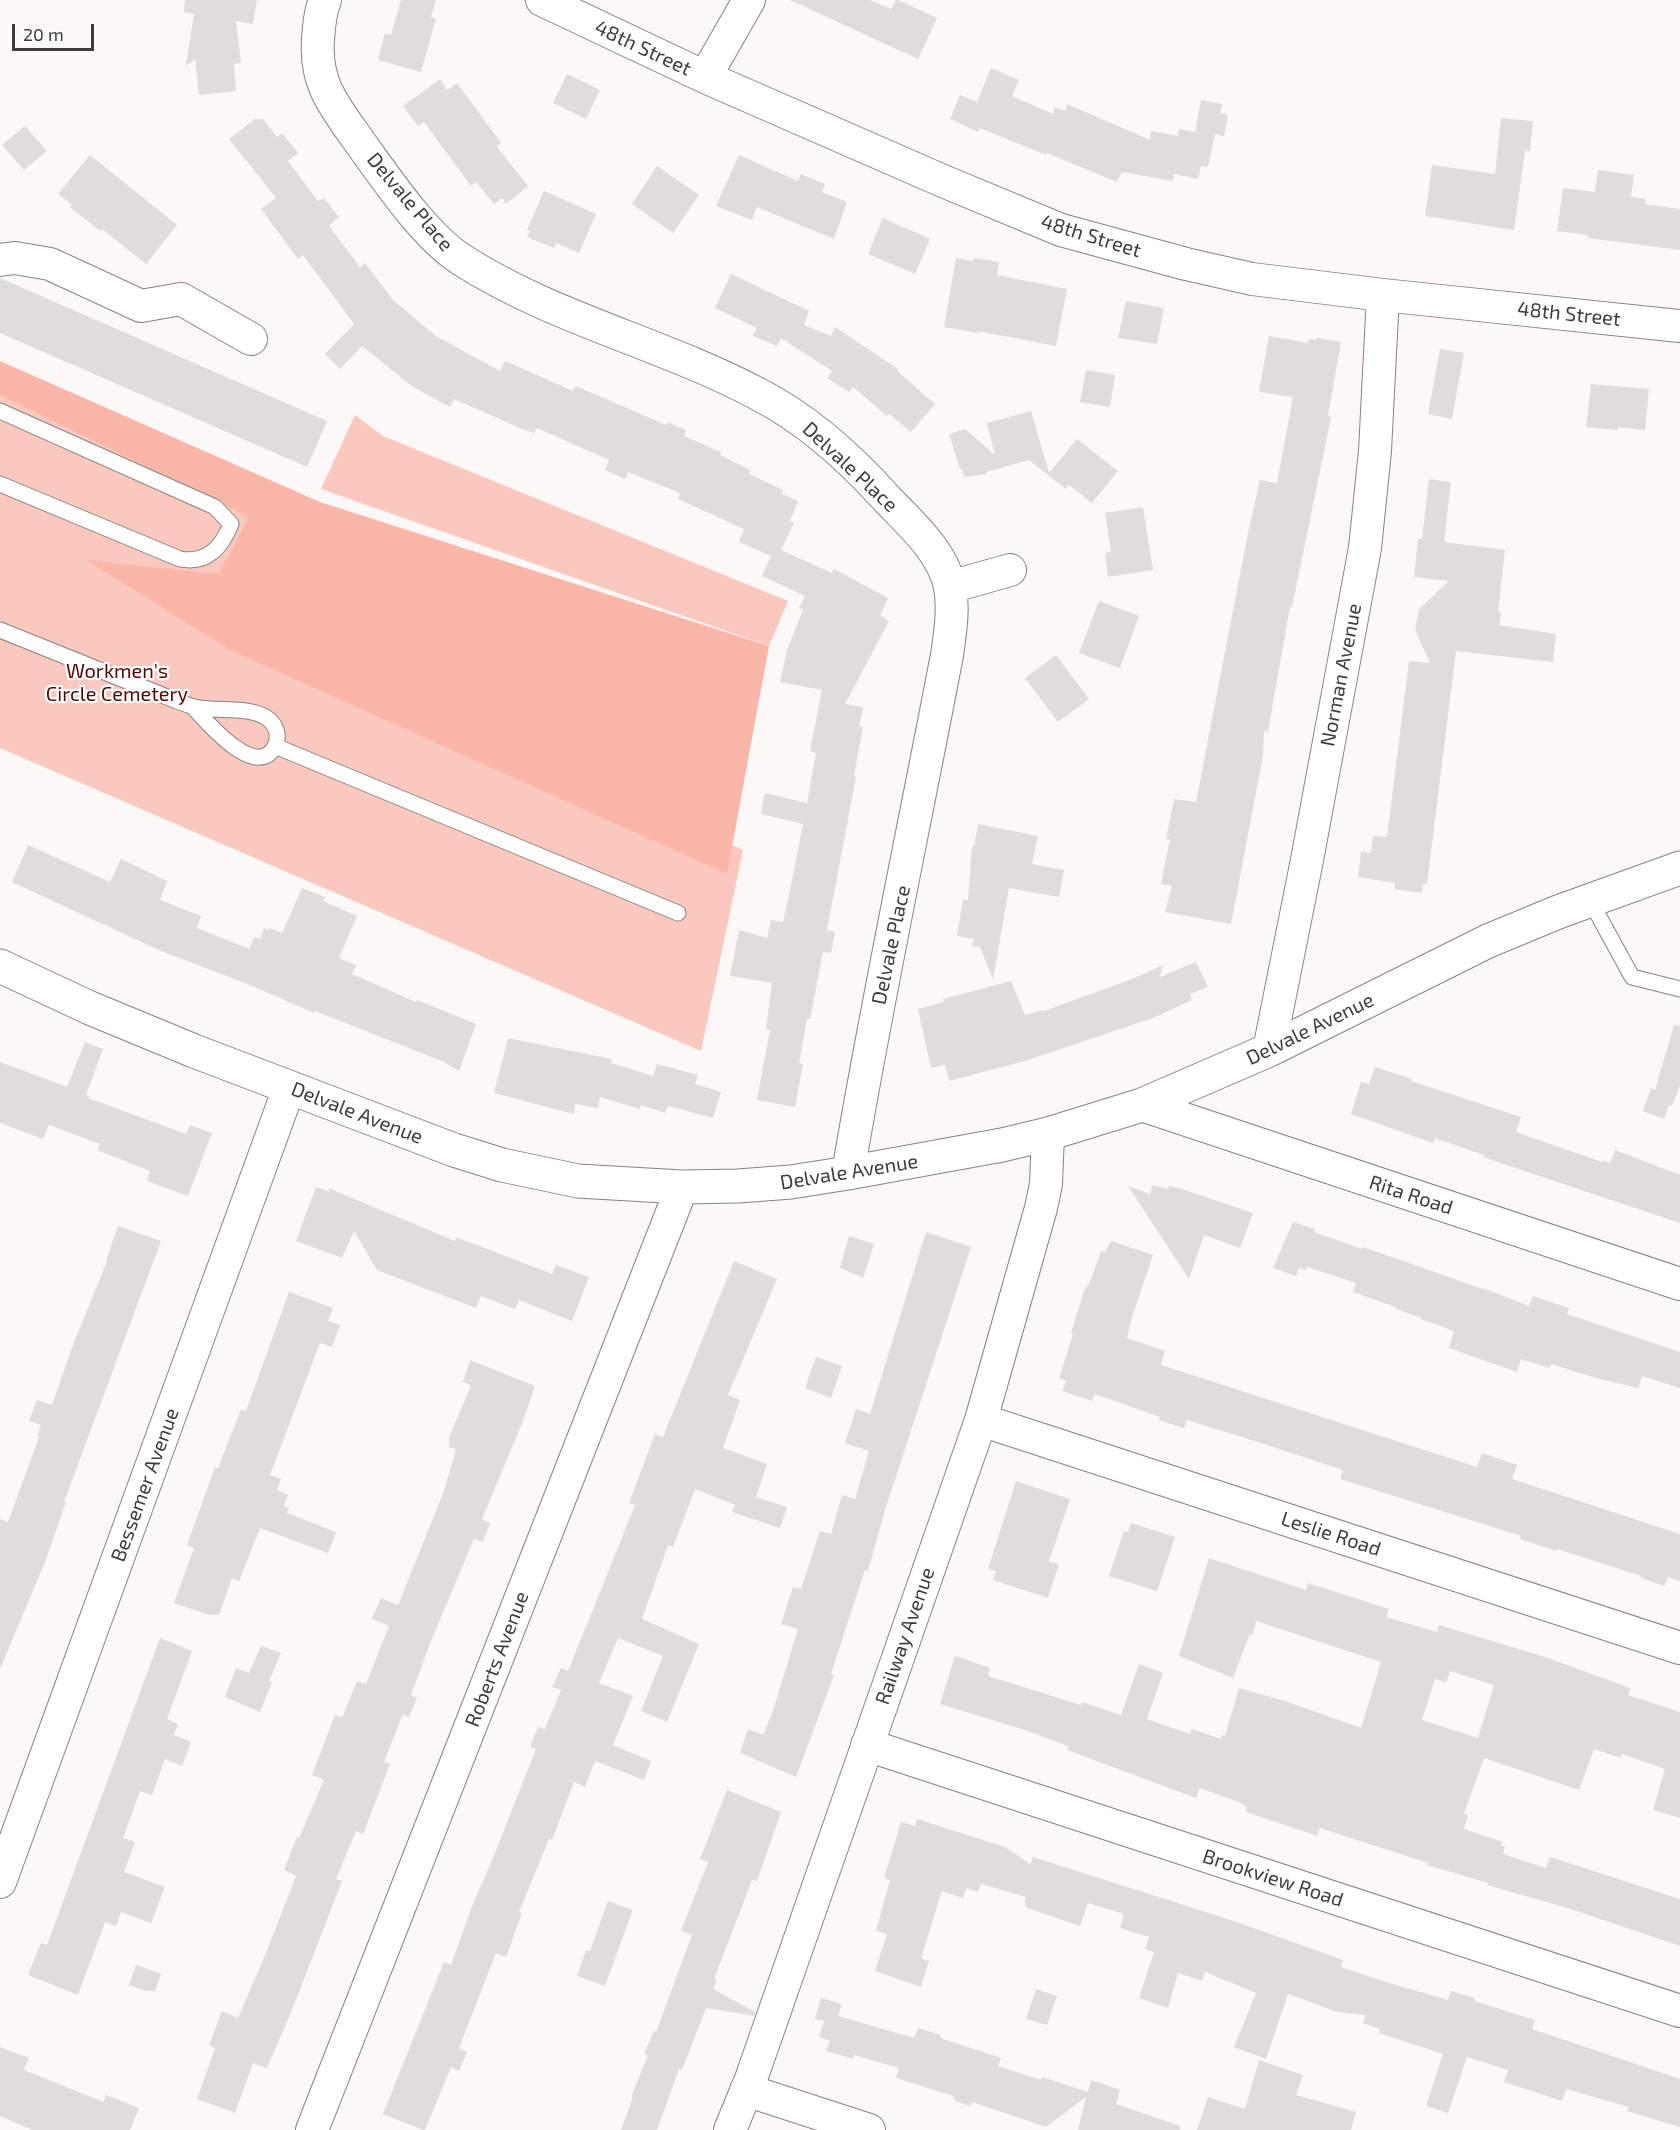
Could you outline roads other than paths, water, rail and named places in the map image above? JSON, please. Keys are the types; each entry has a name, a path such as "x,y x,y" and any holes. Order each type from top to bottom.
{"street":[{"name":"Delvale Place","path":"325,0 319,25 317,55 325,87 345,122 397,192 436,239 459,258 491,278 547,305 724,377 760,395 800,420 836,449 875,486 940,560 950,587 951,623 947,656 909,857 867,1058 848,1173"},
{"name":"48th Street","path":"542,0 705,77 943,182 1061,230 1186,264 1252,279 1680,326"},
{"path":"705,77 749,0"},
{"path":"0,260 15,258 50,264 141,306 181,299 251,339"},
{"name":"Norman Avenue","path":"1269,1050 1308,860 1365,548 1376,440 1383,295"},
{"path":"950,587 1010,570"},
{"name":"Delvale Avenue","path":"0,966 90,1008 289,1088 454,1150 502,1165 578,1181 682,1187 770,1184 933,1159 1048,1134 1142,1105 1269,1050 1488,941 1590,900 1680,868"},
{"name":"Bessemer Avenue","path":"0,1882 289,1088"},
{"name":"Rita Road","path":"1142,1105 1680,1284"},
{"name":"Railway Avenue","path":"730,2130 981,1420 1041,1208 1046,1184 1048,1134"},
{"name":"Roberts Avenue","path":"312,2130 682,1187"},
{"name":"Leslie Road","path":"981,1420 1680,1648"},
{"name":"Brookview Road","path":"867,1745 1680,2011"},
{"path":"746,2090 869,2130"}],"lane":[{"path":"0,411 215,507 231,524 225,541 208,556 193,561 180,559 0,484"},
{"path":"0,630 193,707 246,712 266,717 274,724 277,736 275,746 267,755 257,758 246,754 222,739 193,707"},
{"path":"275,746 678,913"},
{"path":"1590,900 1632,977 1680,989"}],"park label":[{"name":"Workmen's Circle Cemetery","path":"117,682"}]}
